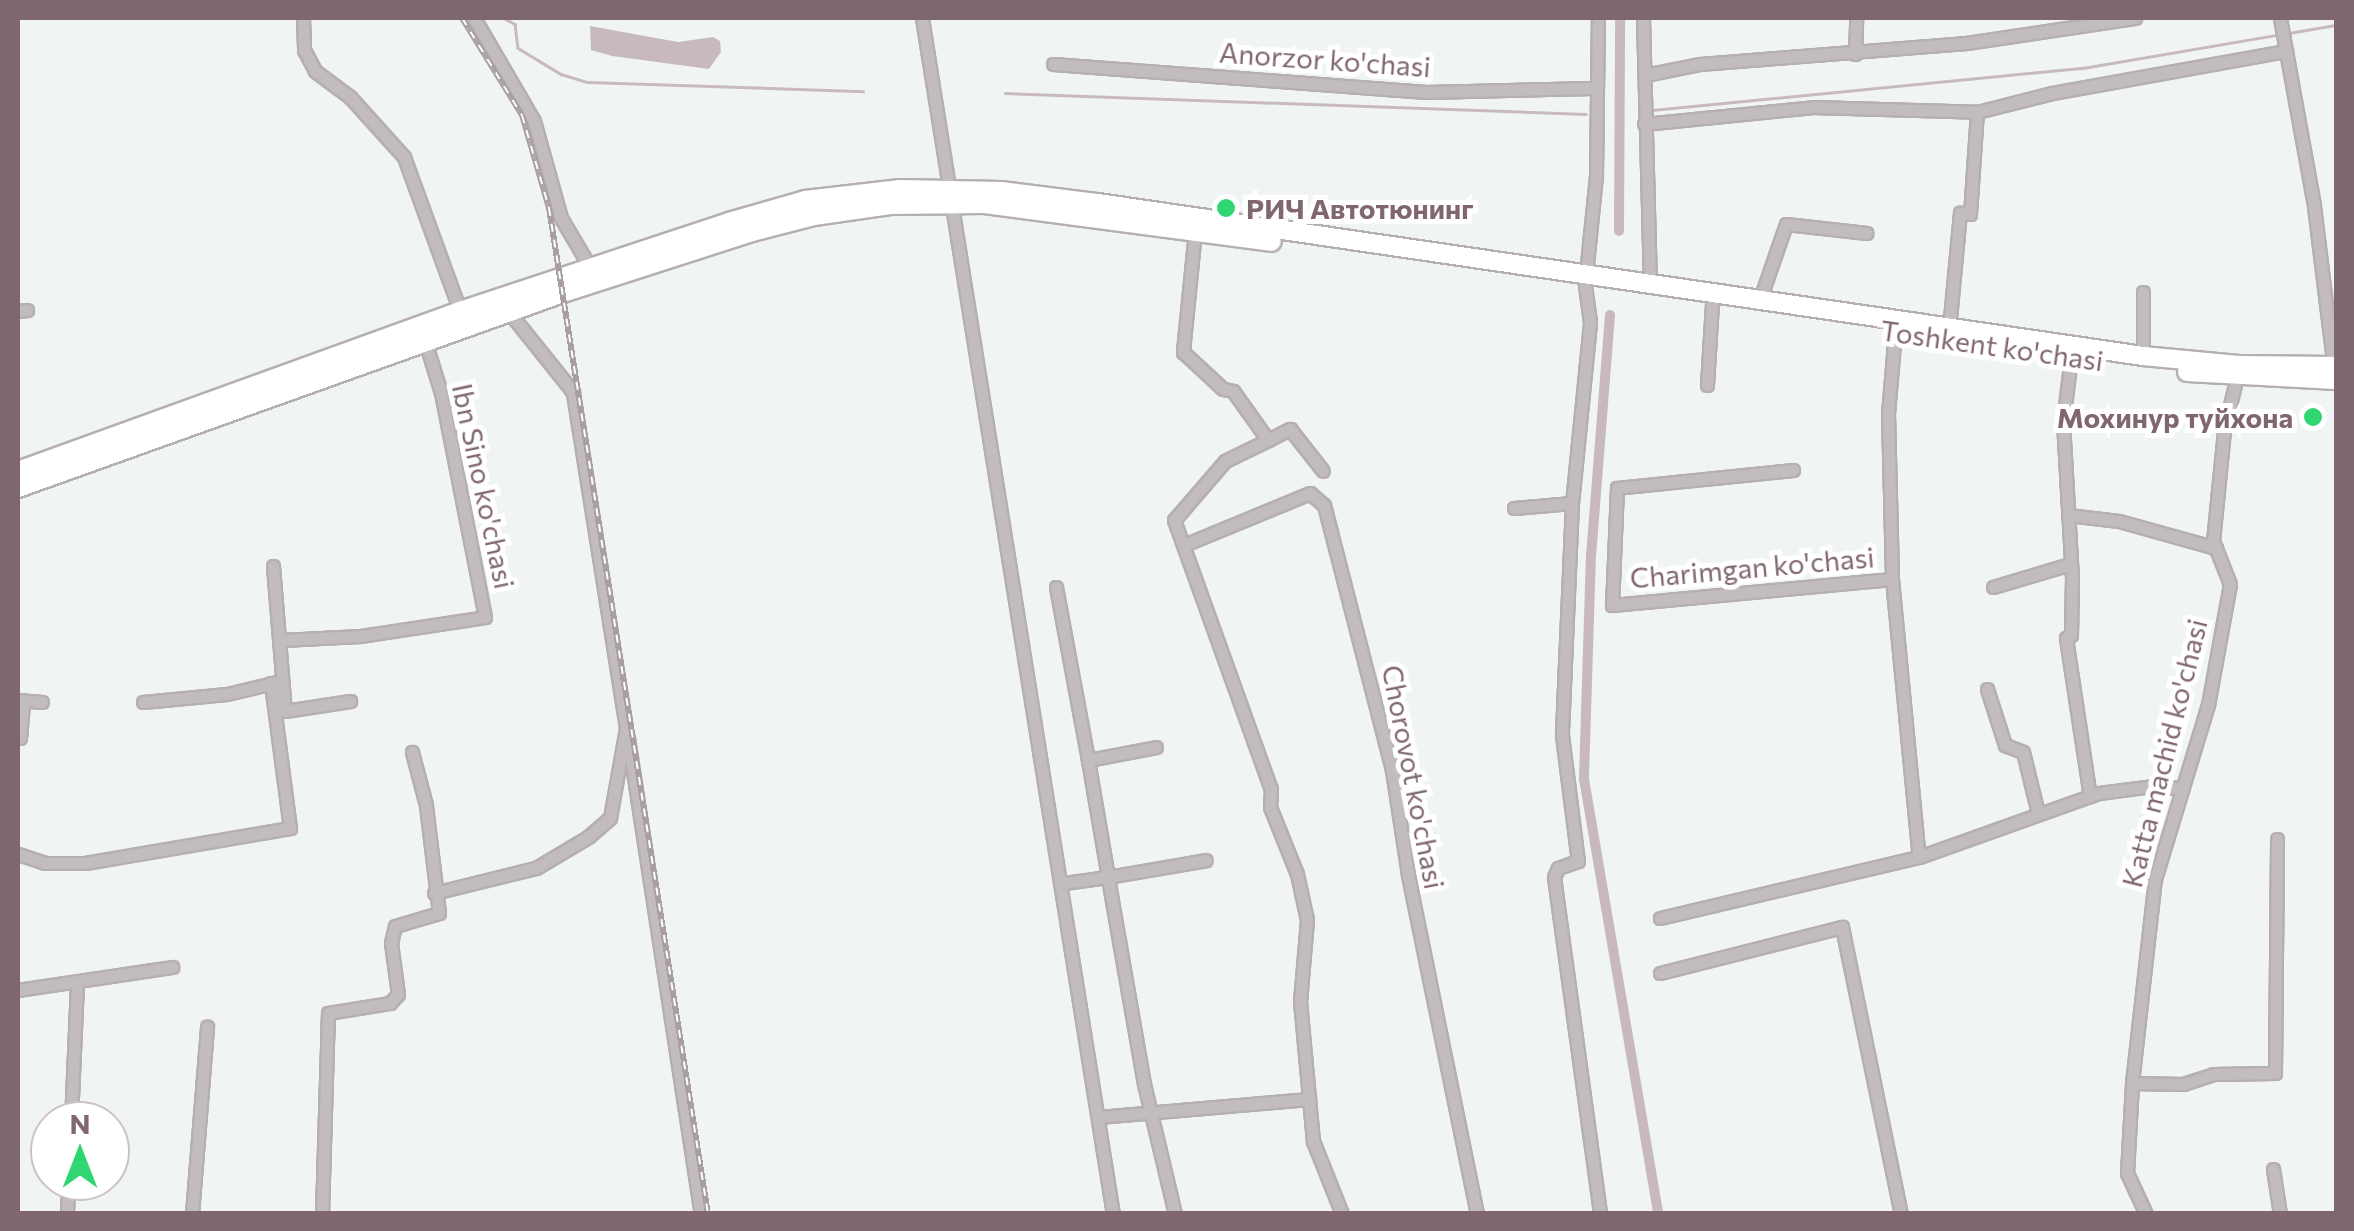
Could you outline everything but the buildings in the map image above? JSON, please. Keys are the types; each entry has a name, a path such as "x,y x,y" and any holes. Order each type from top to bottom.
{"highway":[{"path":"18,488 342,362 460,311 805,200 949,195 1098,203 1585,280"},
{"path":"18,471 342,362 424,341 768,228 949,195 1649,289"},
{"name":"Toshkent ko'chasi","path":"1649,289 1712,303 1949,329 2238,371"},
{"name":"Toshkent ko'chasi","path":"1649,289 1760,299 2071,357 2238,371 2336,373"}],"street":[{"path":"303,18 304,50 316,71 350,97 404,157 460,311"},
{"path":"474,18 534,121 562,218 591,268"},
{"path":"922,18 1064,884 1113,1214"},
{"path":"1598,18 1594,88 1596,175 1585,280 1590,323 1572,503 1562,735 1578,861 1558,868 1554,877 1600,1214"},
{"path":"1643,18 1649,289"},
{"path":"1855,54 1856,18"},
{"path":"1645,75 1699,64 1967,43 2055,22 2135,18"},
{"path":"2280,18 2314,206 2336,373"},
{"path":"1644,124 1813,108 1976,112 2052,92 2286,51"},
{"name":"Anorzor ko'chasi","path":"1053,64 1426,92 1594,88"},
{"path":"1949,329 1960,214 1970,214 1976,112"},
{"path":"1760,299 1786,224 1866,233"},
{"path":"1195,231 1182,352 1223,389 1234,391 1268,440"},
{"path":"2143,292 2143,356"},
{"path":"1707,386 1712,303"},
{"path":"509,312 574,392 701,1214"},
{"name":"Charimgan ko'chasi","path":"1896,326 1888,414 1892,579 1919,857"},
{"name":"Ibn Sino ko'chasi","path":"282,640 360,636 486,617 441,393 424,341"},
{"path":"2071,357 2064,422 2070,564 2067,655 2090,796"},
{"name":"Katta machid ko'chasi","path":"2146,1214 2127,1173 2132,1083 2155,879 2208,705 2230,584 2216,548 2224,430 2238,371"},
{"path":"1323,471 1290,430 1226,461 1174,520 1271,789 1270,807 1297,874 1307,920 1300,1000 1314,1141 1342,1214"},
{"name":"Charimgan ko'chasi","path":"1794,470 1617,488 1612,606 1892,579"},
{"name":"Chorovot ko'chasi","path":"1184,545 1310,493 1324,505 1392,770 1408,875 1476,1214"},
{"path":"1514,508 1572,503"},
{"path":"2068,516 2119,522 2216,548"},
{"path":"1993,588 2070,564"},
{"path":"18,854 45,863 85,863 290,828 277,682 282,640 273,566"},
{"path":"1056,587 1150,1111 1176,1214"},
{"path":"277,682 286,711 350,702"},
{"path":"143,702 228,694 277,682"},
{"path":"1986,688 2006,745 2023,752 2038,813"},
{"path":"20,738 20,700 42,702"},
{"path":"434,892 536,868 588,837 610,818 626,728"},
{"path":"1088,760 1156,746"},
{"path":"322,1214 328,1012 390,1003 398,994 391,943 396,926 439,913 426,805 412,752"},
{"path":"1660,918 1919,857 2090,796 2152,786 2182,788"},
{"path":"2132,1083 2183,1084 2213,1074 2275,1073 2277,839"},
{"path":"1064,884 1206,860"},
{"path":"1660,973 1842,927 1901,1214"},
{"path":"18,990 172,966"},
{"path":"72,1101 77,982"},
{"path":"192,1214 207,1027"},
{"path":"1098,1117 1309,1098"},
{"path":"2273,1169 2280,1214"}],"shaded area":[{"path":"590,26 678,42 713,37 720,41 721,52 709,69 612,56 591,50"}],"waterway":[{"path":"504,18 515,24 518,48 561,74 588,82 863,91"},
{"path":"1619,231 1620,18"},
{"path":"2289,33 2336,25"},
{"path":"1652,110 2083,68 2276,35"},
{"path":"1005,93 1586,114"},
{"path":"1610,315 1591,554 1584,779 1658,1214"}],"railway":[{"path":"462,18 522,115 549,208 708,1214"}],"place":[{"name":"РИЧ Автотюнинг","path":"1226,208"},
{"name":"Мохинур туйхона","path":"2313,417"}]}
